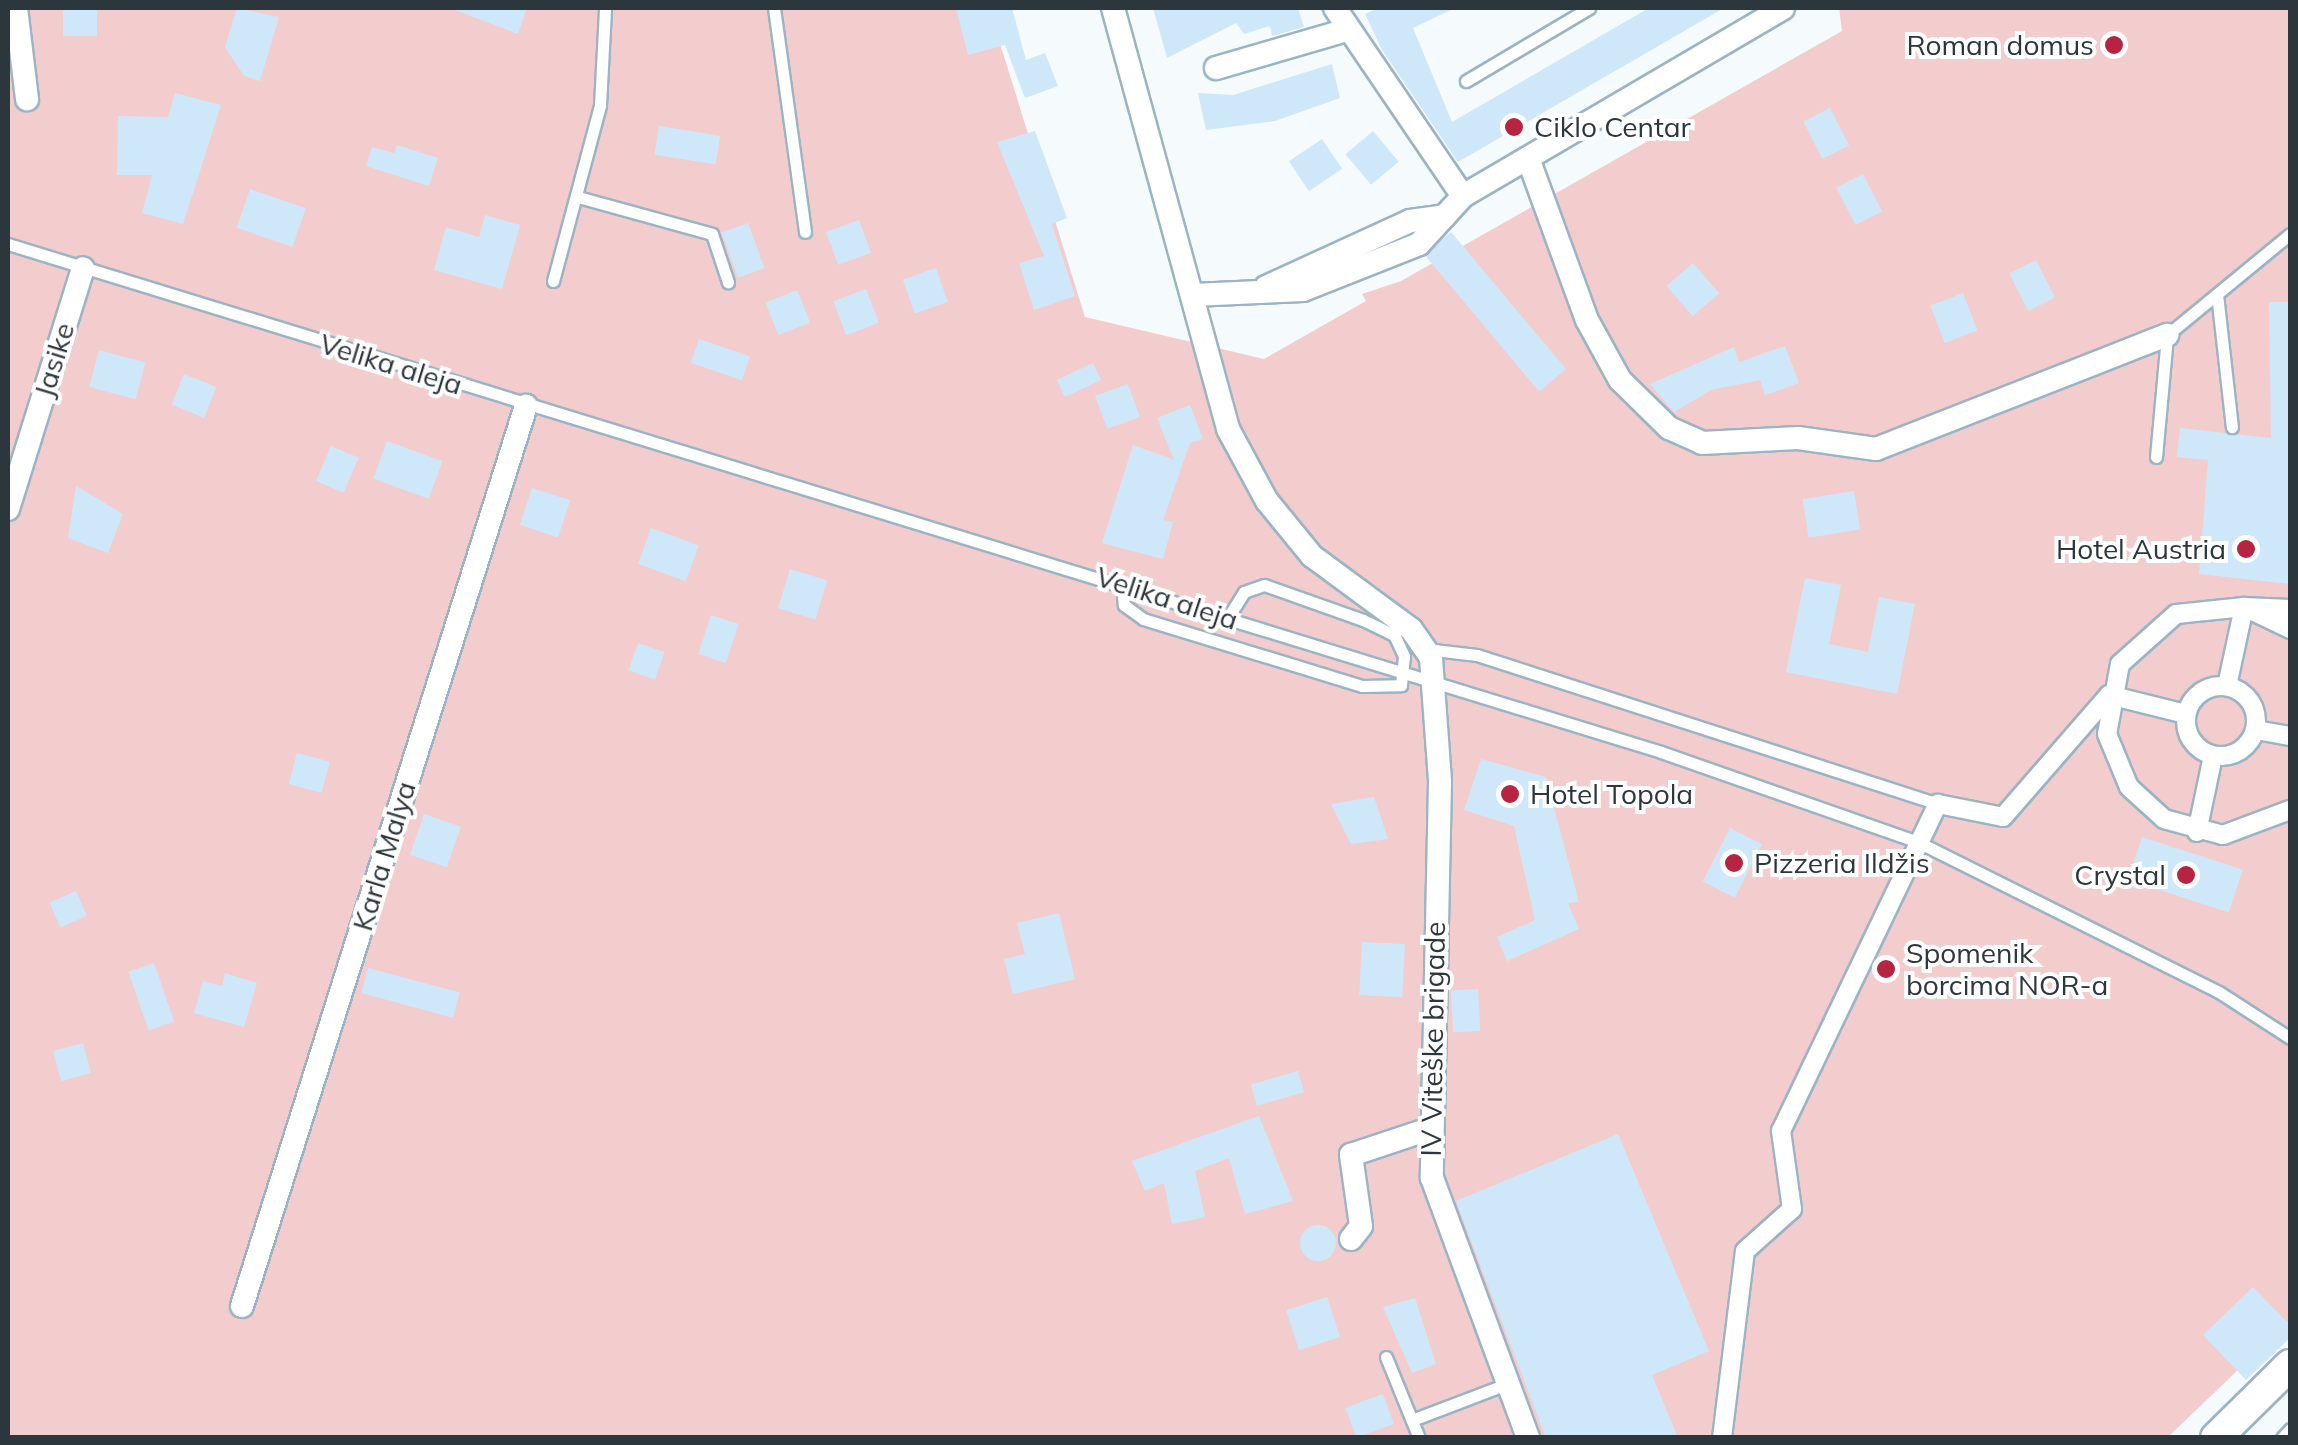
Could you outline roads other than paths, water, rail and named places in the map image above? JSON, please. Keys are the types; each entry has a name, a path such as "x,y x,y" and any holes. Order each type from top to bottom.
{"street":[{"path":"16,8 27,99"},
{"path":"1114,8 1192,295 1266,287 1410,221 1444,216 1463,196 1783,8"},
{"path":"1335,8 1463,196"},
{"path":"1216,68 1347,30"},
{"path":"1528,158 1620,380 1669,428 1702,443 1798,438 1876,449 2167,335"},
{"name":"Jasike","path":"8,509 83,268"},
{"name":"IV Viteške brigade","path":"1192,295 1228,430 1268,502 1358,598 1411,629 1426,648 1440,782 1432,1178 1504,1385 1528,1438"},
{"name":"Karla Malya","path":"242,1306 526,406"},
{"path":"2244,607 2290,629"},
{"path":"2228,686 2244,607"},
{"path":"1722,1438 1745,1252 1792,1209 1781,1130 1808,1061 1851,999 1938,804 2003,817 2109,696 2142,636 2176,614 2244,607 2290,609"},
{"path":"2228,686 2248,698 2256,730 2245,748 2213,756 2194,745 2186,714 2197,695 2228,686"},
{"path":"2109,696 2186,714"},
{"path":"2109,696 2108,734 2129,788 2164,819 2197,832 2243,832 2290,810"},
{"path":"2256,730 2290,736"},
{"path":"2197,832 2213,756"},
{"path":"1351,1239 1361,1226 1350,1155 1432,1128"},
{"path":"2216,1438 2290,1365"}],"lane":[{"path":"553,281 600,105 605,8"},
{"path":"774,8 805,232"},
{"path":"1466,81 1589,8"},
{"path":"578,197 712,234 728,282"},
{"path":"2156,457 2167,335 2290,234"},
{"name":"Velika aleja","path":"8,244 526,406 1122,584 1918,842 2290,1038"},
{"path":"2217,294 2232,427"},
{"path":"1122,584 1124,605 1143,619 1376,689 1390,692 1404,676 1394,635 1304,597 1264,585 1244,592 1228,618"},
{"path":"1426,648 1477,655 1938,804"},
{"path":"1386,1356 1419,1438"},
{"path":"1412,1420 1504,1385"},
{"path":"2282,1438 2290,1430"}],"place":[{"name":"Roman domus","path":"2114,45"},
{"name":"Ciklo Centar","path":"1514,127"},
{"name":"Hotel Austria","path":"2246,549"},
{"name":"Hotel Topola","path":"1510,794"},
{"name":"Pizzeria Ildžis","path":"1734,863"},
{"name":"Crystal","path":"2186,875"},
{"name":"Spomenik borcima NOR-a","path":"1886,969"}]}
